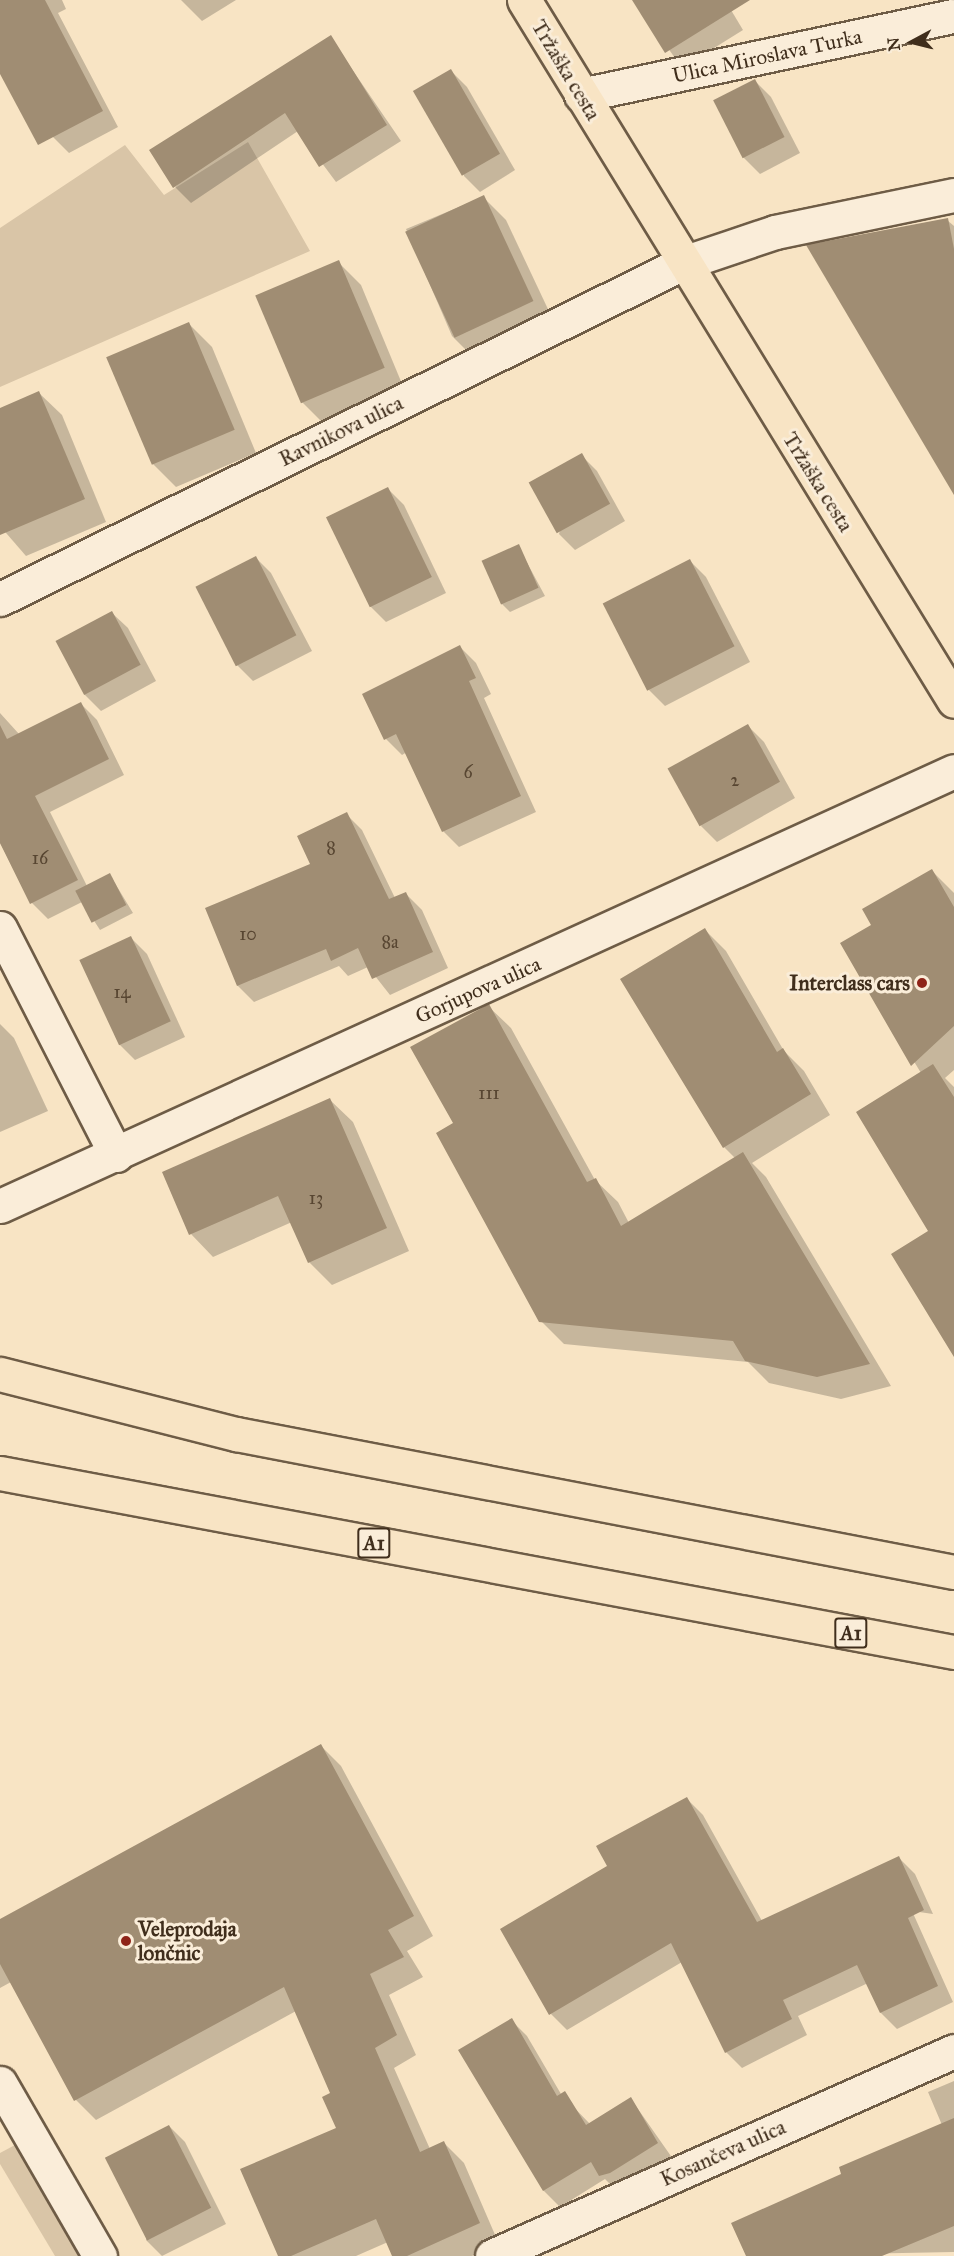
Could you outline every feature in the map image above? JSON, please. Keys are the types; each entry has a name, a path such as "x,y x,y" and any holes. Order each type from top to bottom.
{"main road":[{"name":"Tržaška cesta","path":"524,0 683,263 954,701"},
{"path":"0,1374 248,1436 954,1572"},
{"name":"A1","path":"0,1473 954,1652"}],"street":[{"name":"Ulica Miroslava Turka","path":"580,95 954,16"},
{"path":"683,263 775,232 954,195"},
{"name":"Ravnikova ulica","path":"0,599 683,263"},
{"name":"Gorjupova ulica","path":"0,1206 954,771"},
{"path":"0,928 116,1155"},
{"name":"Kosančeva ulica","path":"492,2256 954,2051"},
{"path":"0,2083 100,2256"}],"shaded area":[{"path":"248,142 310,251 0,387 0,228 125,145 164,195"},
{"path":"15,2145 82,2256 55,2256 0,2164 0,2153"}],"building":[{"path":"0,0 45,0 103,111 38,145 0,74"},
{"path":"632,0 750,0 665,53"},
{"path":"331,35 387,125 319,167 285,113 173,188 149,150"},
{"path":"451,69 500,154 462,176 413,91"},
{"path":"755,79 785,137 743,158 713,100"},
{"path":"484,195 533,301 455,338 405,232"},
{"path":"948,218 954,249 954,495 806,245"},
{"path":"339,260 385,368 301,403 255,296"},
{"path":"189,322 235,430 152,465 106,357"},
{"path":"39,391 85,499 0,535 0,408"},
{"path":"582,453 610,504 557,533 529,483"},
{"path":"388,487 432,577 370,607 326,517"},
{"path":"519,544 539,588 501,605 482,561"},
{"path":"256,556 296,635 236,666 195,587"},
{"path":"690,559 734,646 647,691 603,603"},
{"path":"112,611 141,665 84,695 55,641"},
{"path":"460,645 476,678 469,681 521,796 442,832 396,734 384,740 362,694"},
{"path":"81,702 109,759 35,796 78,880 30,904 0,843 0,725 7,739"},
{"path":"748,724 780,782 700,826 668,769"},
{"path":"347,812 389,899 406,892 433,952 372,979 358,948 331,961 326,949 237,986 205,908 310,864 297,836"},
{"path":"932,869 954,907 954,1026 911,1066 840,943 871,925 862,909"},
{"path":"110,873 126,905 92,923 75,891"},
{"path":"705,928 777,1052 783,1048 811,1094 723,1148 620,979"},
{"path":"131,936 171,1021 119,1045 79,960"},
{"path":"489,1004 587,1182 596,1178 621,1226 743,1152 870,1364 817,1377 745,1361 733,1341 539,1322 436,1133 453,1123 410,1047"},
{"path":"933,1064 954,1097 954,1357 891,1254 928,1231 856,1112"},
{"path":"330,1098 387,1228 308,1263 278,1196 189,1235 162,1172"},
{"path":"321,1744 414,1916 388,1930 404,1957 370,1974 397,2035 375,2048 420,2152 444,2141 480,2223 407,2256 392,2256 376,2219 291,2256 278,2256 240,2169 336,2128 322,2097 330,2093 284,1987 74,2101 0,1964 0,1919"},
{"path":"687,1797 757,1922 899,1856 924,1910 908,1918 938,1986 880,2013 857,1965 783,2000 792,2019 725,2053 671,1943 549,2015 500,1929 607,1866 596,1846"},
{"path":"512,2018 557,2096 565,2091 586,2125 631,2097 658,2143 610,2173 599,2176 591,2162 543,2191 458,2050"},
{"path":"954,2118 954,2226 882,2256 746,2256 731,2223 841,2174 839,2167"},
{"path":"169,2125 211,2208 147,2241 105,2158"}],"place":[{"name":"Interclass cars","path":"922,983"},
{"name":"Veleprodaja lončnic","path":"126,1941"}]}
